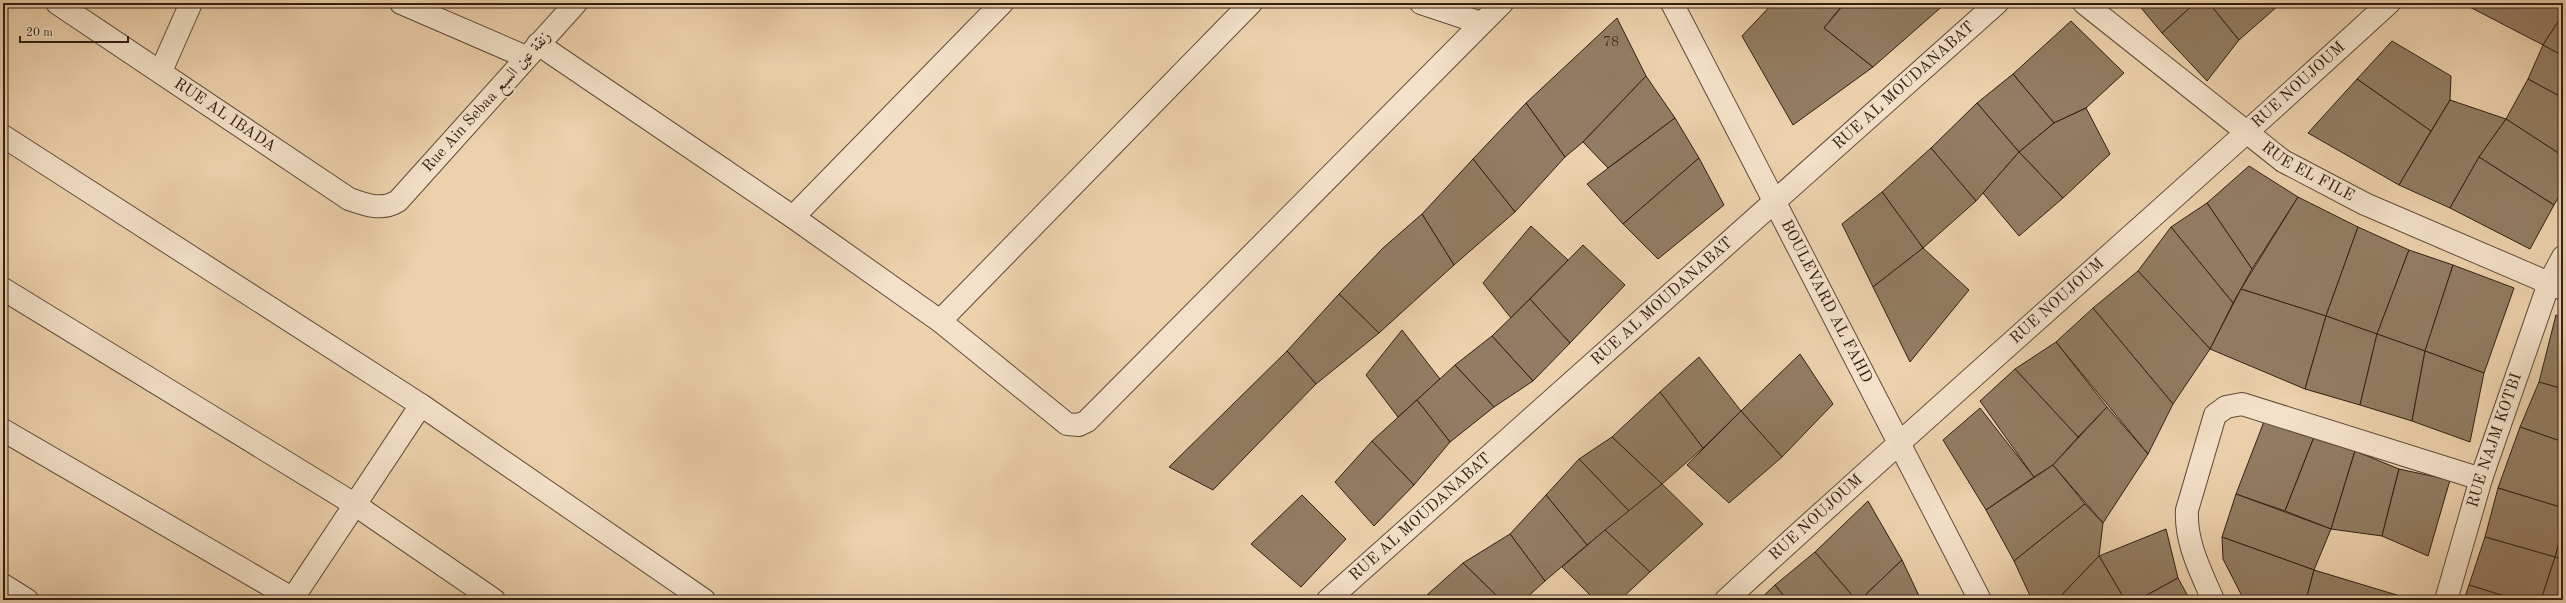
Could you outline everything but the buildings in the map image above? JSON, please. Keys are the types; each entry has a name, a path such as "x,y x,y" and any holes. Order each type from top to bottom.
{"street":[{"name":"RUE AL IBADA","path":"58,3 349,199 376,206 389,206 398,201"},
{"path":"161,71 191,3"},
{"path":"401,3 532,50 793,218 940,322 1067,424 1079,425 1087,422 1502,3"},
{"name":"Rue Ain Sebaa زنقة عين السبع","path":"398,201 532,50 576,3"},
{"path":"793,218 1002,3"},
{"path":"940,322 1251,3"},
{"path":"1421,3 1481,23"},
{"name":"BOULEVARD AL FAHD","path":"1672,3 1774,203 1900,441 1980,600"},
{"name":"RUE AL MOUDANABAT","path":"1328,600 1997,3"},
{"name":"RUE EL FILE","path":"2084,3 2247,134 2283,161 2365,204 2556,286"},
{"name":"RUE NOUJOUM","path":"1726,600 1900,441 2247,134 2389,3"},
{"path":"3,136 421,405 704,600"},
{"name":"RUE NAJM KOTBI","path":"2446,600 2481,479 2556,286 2563,257"},
{"path":"3,289 354,504 494,600"},
{"path":"2213,600 2196,560 2186,522 2187,510 2215,415 2226,406 2242,404 2481,479"},
{"path":"3,430 294,599 354,504 421,405"},
{"path":"3,585 27,600"}]}
